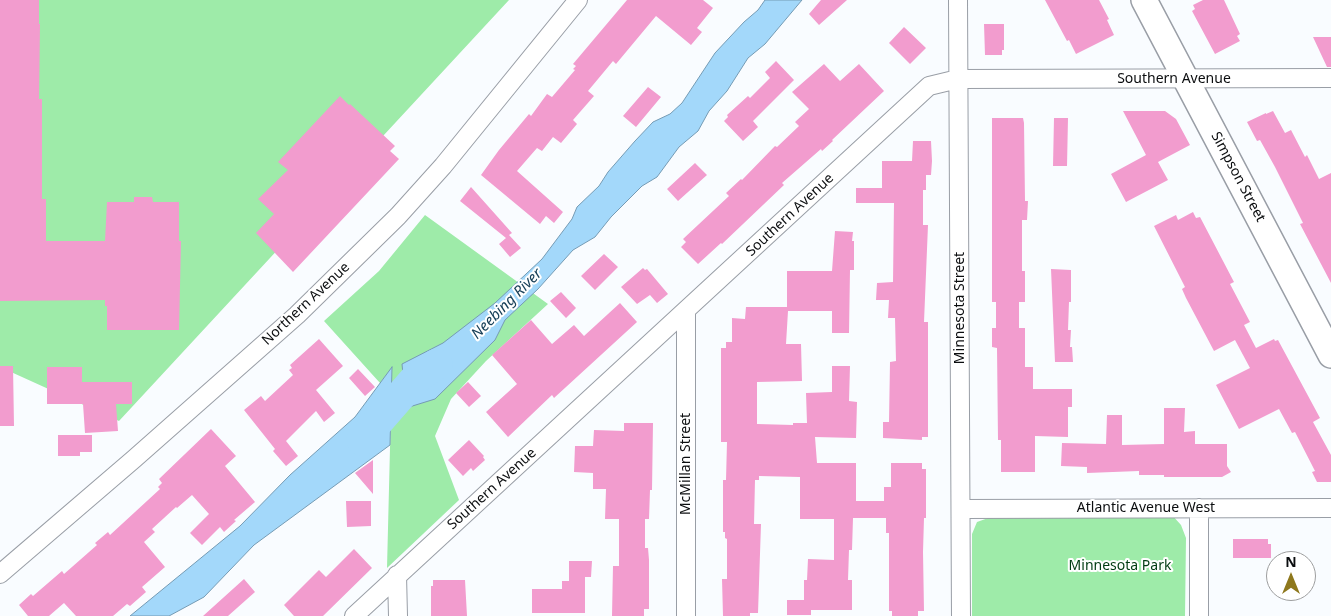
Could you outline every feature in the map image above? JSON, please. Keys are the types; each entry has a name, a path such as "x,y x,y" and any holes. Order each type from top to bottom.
{"main road":[{"name":"Simpson Street","path":"1144,0 1331,355"}],"street":[{"name":"Northern Avenue","path":"0,574 297,315 398,216 443,166 578,0"},
{"name":"Minnesota Street","path":"958,0 961,616"},
{"name":"Southern Avenue","path":"354,616 929,86 958,79 1331,78"},
{"name":"McMillan Street","path":"686,311 686,616"},
{"path":"1199,508 1199,616"},
{"name":"Atlantic Avenue West","path":"961,509 1331,508"},
{"path":"398,575 398,616"}],"green space":[{"path":"0,0 509,0 119,421 0,367"},
{"path":"425,215 548,304 486,361 451,399 435,436 459,500 387,568 392,368 380,383 324,321 379,271"},
{"name":"Minnesota Park","path":"1172,515 1181,525 1186,538 1185,616 972,616 972,534 977,522 991,517"}],"water":[{"path":"765,0 802,0 765,44 748,58 727,91 709,111 698,131 679,147 657,177 642,186 611,217 595,237 573,250 538,289 505,320 495,340 435,399 406,408 402,364 443,343 495,303 542,259 572,219 577,207 599,186 608,172 653,122 670,114 682,103 715,53 758,10"},
{"path":"392,367 390,445 254,545 204,597 169,616 130,616 240,526 290,475 355,417"}],"building":[{"path":"0,0 39,0 39,99 42,99 42,199 46,199 46,241 105,241 107,202 134,202 134,197 152,197 153,202 179,202 179,241 181,241 179,330 107,330 107,306 105,306 105,300 0,301"},
{"path":"627,0 703,0 713,8 697,28 702,32 691,45 656,16 616,64 613,61 588,91 594,96 573,120 577,124 561,143 553,137 542,151 537,148 517,171 563,212 554,223 546,216 540,224 481,175 529,114 531,116 547,94 552,97 575,70 573,69 576,66 573,64"},
{"path":"821,0 847,0 819,25 809,14"},
{"path":"1045,0 1099,0 1109,19 1107,20 1114,35 1076,54"},
{"path":"1203,0 1224,0 1240,34 1237,36 1240,41 1215,54 1192,11 1195,9 1193,5"},
{"path":"984,24 1004,24 1004,50 1002,50 1002,55 985,55"},
{"path":"904,27 926,48 910,64 889,43"},
{"path":"1313,37 1331,37 1331,67 1327,67"},
{"path":"776,61 794,80 753,121 758,127 743,141 724,121 728,117 727,115 748,96 750,98 770,78 765,72"},
{"path":"824,64 840,81 859,64 884,91 822,151 821,149 782,183 784,185 722,244 698,264 681,247 686,242 683,239 729,196 726,193 799,126 795,122 809,109 792,92"},
{"path":"648,87 661,97 636,127 623,116"},
{"path":"340,96 395,146 390,151 399,159 293,272 256,233 274,214 258,199 288,170 278,162"},
{"path":"1123,111 1165,111 1176,119 1190,145 1158,162 1168,180 1126,202 1111,174 1146,155"},
{"path":"1273,111 1285,133 1291,130 1319,179 1331,173 1331,283 1300,224 1303,223 1275,167 1260,140 1257,141 1247,122"},
{"path":"992,118 1023,118 1024,123 1025,201 1028,201 1027,220 1022,220 1022,271 1025,271 1025,302 1019,302 1019,328 1025,328 1025,367 1033,367 1033,389 1072,389 1072,407 1068,407 1068,437 1035,436 1035,472 1001,472 1001,440 998,440 997,348 992,347 992,328 996,328 996,302 992,302"},
{"path":"1054,118 1068,118 1067,166 1053,166"},
{"path":"913,141 931,141 932,161 931,175 926,175 926,190 923,190 923,225 928,225 924,322 928,322 928,437 922,437 922,440 883,438 883,422 889,422 890,362 896,361 895,318 888,318 889,300 876,300 877,283 893,282 894,203 856,203 856,188 882,188 882,161 912,161"},
{"path":"695,163 707,175 678,201 667,189"},
{"path":"471,187 512,233 509,235 521,248 510,257 499,244 506,238 460,201"},
{"path":"1193,212 1196,218 1200,217 1234,282 1230,284 1250,322 1244,325 1256,348 1274,339 1275,341 1278,340 1320,418 1313,422 1331,455 1331,482 1317,482 1312,472 1315,471 1295,432 1292,433 1279,409 1239,429 1216,385 1250,368 1235,340 1214,351 1186,298 1182,289 1185,287 1154,226 1176,215 1178,220"},
{"path":"835,231 853,232 854,270 850,270 849,333 832,333 832,311 788,311 786,344 801,344 802,381 757,382 757,424 793,425 793,423 807,423 806,393 832,392 832,366 850,366 849,401 857,402 856,438 815,437 817,463 856,463 856,501 884,501 884,487 891,487 891,463 922,463 922,469 926,469 926,518 924,518 923,552 924,611 918,611 918,616 892,616 892,611 889,611 889,533 886,533 886,518 853,518 852,550 849,550 848,580 852,580 852,610 811,610 811,615 787,615 787,600 804,600 804,580 807,580 808,559 834,560 834,519 800,519 800,477 759,476 759,480 755,480 754,524 761,524 758,613 750,613 750,616 723,616 722,579 727,579 727,539 725,538 725,532 723,532 723,480 726,480 727,442 721,442 721,348 726,348 726,342 732,342 732,318 745,319 746,307 787,307 787,271 832,271"},
{"path":"604,254 618,267 595,290 581,276"},
{"path":"643,268 647,269 668,294 657,303 650,295 637,304 621,287"},
{"path":"1051,269 1071,270 1071,302 1069,302 1068,330 1071,330 1070,347 1072,347 1073,362 1055,362"},
{"path":"561,292 576,308 566,318 550,301"},
{"path":"620,303 637,322 554,398 552,395 508,437 486,412 517,384 492,355 531,320 552,344 574,325 584,336"},
{"path":"319,339 343,366 316,390 335,413 324,422 316,411 286,441 298,456 286,466 244,410 261,396 265,401 293,375 289,370 292,368 290,365"},
{"path":"0,366 13,366 14,426 0,426"},
{"path":"47,367 82,367 82,382 132,382 132,404 116,404 118,431 85,433 83,404 47,404"},
{"path":"358,369 375,387 365,396 349,378"},
{"path":"468,382 481,396 469,407 456,393"},
{"path":"1164,408 1185,408 1184,432 1195,431 1195,444 1227,444 1227,466 1231,472 1222,477 1164,477 1164,475 1139,475 1139,471 1087,473 1087,467 1061,466 1062,443 1106,444 1107,415 1122,415 1122,445 1164,444"},
{"path":"624,423 653,423 652,490 650,490 649,519 645,519 645,548 648,548 649,560 649,609 644,609 644,616 612,616 613,566 619,566 619,519 605,519 606,489 593,489 593,473 574,472 575,446 593,446 594,430 624,431"},
{"path":"211,429 236,456 225,466 255,502 234,520 236,521 224,532 220,527 202,545 190,533 209,514 192,495 176,507 152,529 155,532 144,542 165,567 142,587 146,592 130,606 127,604 113,616 76,616 64,603 49,616 28,616 19,605 31,594 33,596 62,571 64,574 97,545 95,543 108,532 110,535 160,489 158,487 162,483 159,479"},
{"path":"58,435 92,435 92,452 80,452 80,456 58,456"},
{"path":"469,440 484,456 485,460 473,471 471,468 463,476 448,460"},
{"path":"373,460 373,494 355,473"},
{"path":"346,501 371,501 371,526 347,527"},
{"path":"1233,539 1268,539 1268,544 1271,544 1271,551 1266,551 1266,558 1233,558"},
{"path":"354,549 372,568 323,616 294,616 284,605 319,570 326,577"},
{"path":"569,561 592,561 591,577 585,577 585,613 532,613 532,589 562,589 562,581 569,581"},
{"path":"244,579 255,592 228,616 203,616"},
{"path":"433,580 465,580 467,616 431,616 431,586 433,586"}],"waterway":[{"name":"Neebing River","path":"362,440 416,378 437,364"}]}
